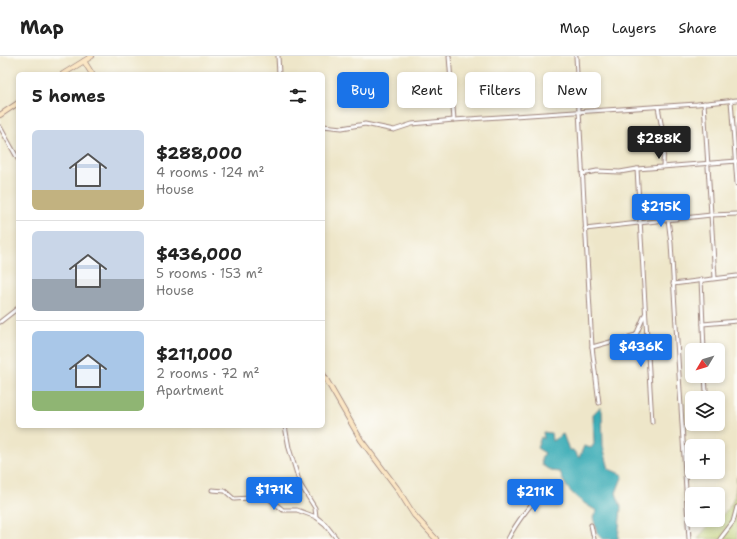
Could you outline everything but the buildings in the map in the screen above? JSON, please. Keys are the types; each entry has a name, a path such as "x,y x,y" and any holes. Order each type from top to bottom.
{"street":[{"path":"66,72 92,56"},
{"path":"278,56 279,72"},
{"path":"449,56 454,120"},
{"path":"576,56 592,347 599,403"},
{"path":"84,61 91,72"},
{"path":"731,100 737,184"},
{"path":"325,126 342,128 365,124 394,130 412,124 454,120 737,100"},
{"path":"704,103 715,278"},
{"path":"0,115 16,104"},
{"path":"658,106 664,139 663,167"},
{"path":"0,127 16,155"},
{"path":"582,174 597,172 620,172 637,169 736,161"},
{"path":"637,169 652,422"},
{"path":"585,229 668,219 737,214"},
{"path":"668,219 671,243 689,539"},
{"path":"673,284 701,279 737,276"},
{"path":"701,279 704,343"},
{"path":"0,322 16,310"},
{"path":"592,347 636,335 645,314"},
{"path":"703,324 737,321"},
{"path":"325,377 361,440 397,488 414,515 436,539"},
{"path":"705,383 706,391"},
{"path":"286,428 289,448 300,484 315,508 316,517"},
{"path":"508,539 512,531 535,502 547,490 559,485"},
{"path":"212,490 225,491 234,499 267,497 283,510 297,510 316,517 325,524 337,539"},
{"path":"720,539 733,522 737,507"},
{"path":"591,525 594,539"}],"green space":[{"path":"737,477 737,539 698,539 708,527 725,527 725,512 733,501 736,491"}],"water":[{"path":"600,407 602,411 603,446 609,469 623,475 616,493 621,507 618,539 602,539 597,533 593,517 597,511 574,495 562,479 560,472 551,471 542,465 541,459 545,453 537,448 541,437 544,439 543,432 551,433 552,441 563,434 569,450 573,450 579,458 584,446 591,448 594,444 593,414"}]}
